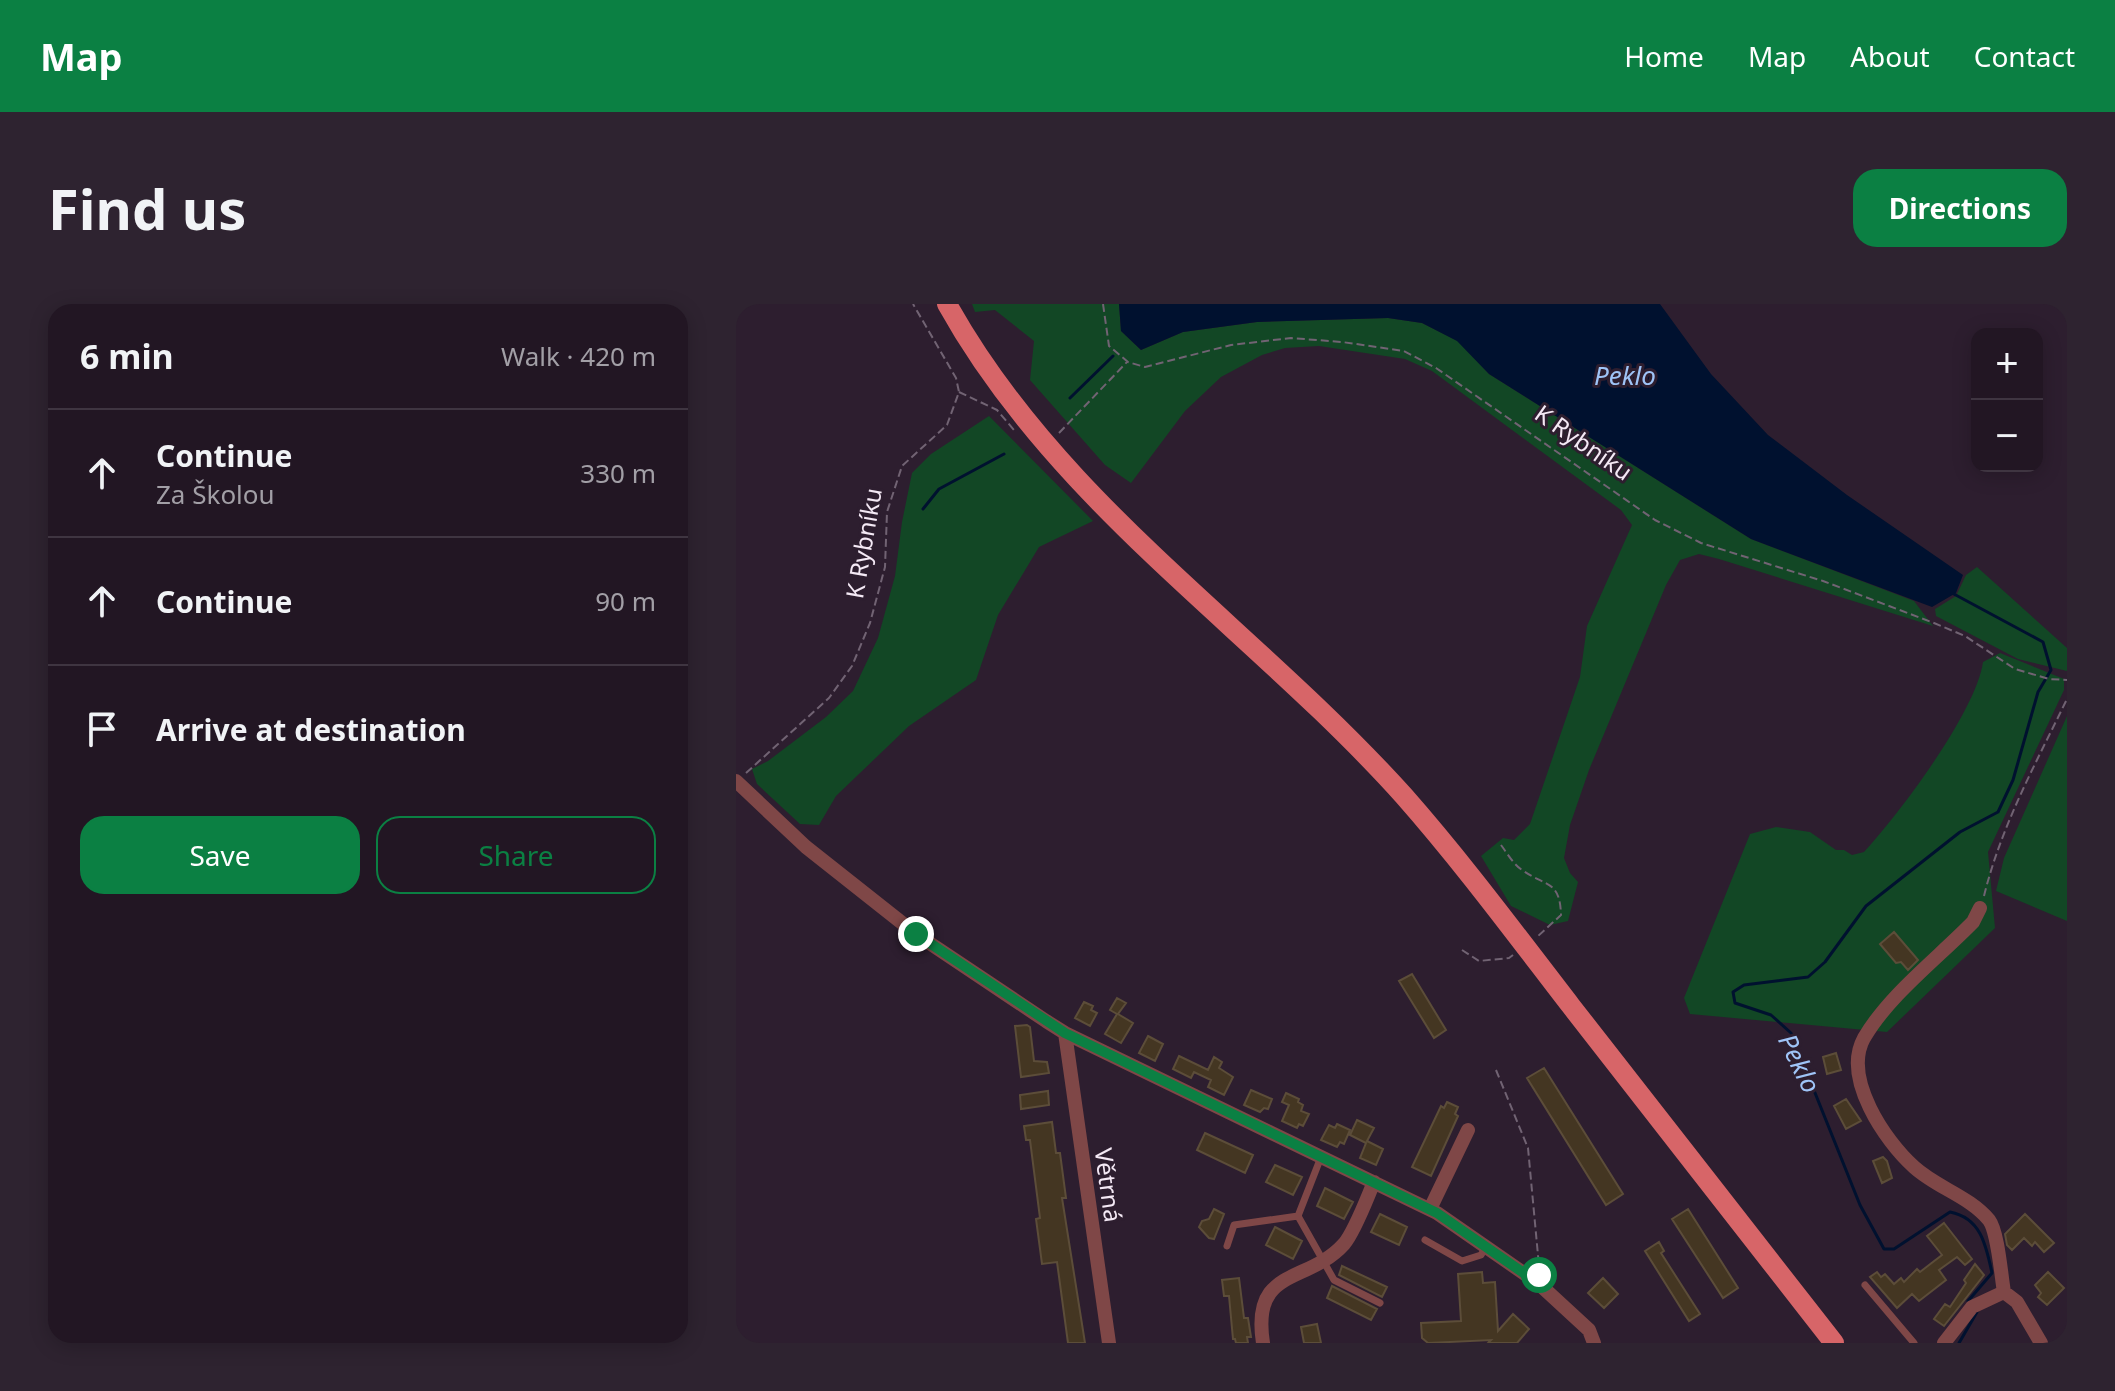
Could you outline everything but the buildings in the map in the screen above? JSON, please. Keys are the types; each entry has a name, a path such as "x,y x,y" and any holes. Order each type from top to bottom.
{"main road":[{"path":"947,304 991,376 1045,446 1104,509 1404,796 1526,945 1834,1343"}],"street":[{"path":"736,782 806,847 916,934 1046,1021 1065,1033 1430,1209 1487,1245 1538,1283 1589,1330 1594,1343"},
{"path":"1980,908 1973,922 1884,1010 1863,1039 1858,1064 1860,1085 1874,1118 1914,1168 1973,1204 1992,1223 2004,1292 2017,1302 2041,1343"},
{"name":"Větrná","path":"1065,1033 1109,1343"},
{"path":"1430,1209 1468,1130"},
{"path":"1263,1343 1261,1308 1273,1287 1322,1260 1345,1243 1374,1182"},
{"path":"1944,1343 1974,1305 2004,1292"}],"lane":[{"path":"1321,1157 1298,1216 1334,1280 1380,1303"},
{"path":"1227,1246 1234,1225 1298,1216"},
{"path":"1425,1240 1462,1261 1481,1255 1487,1245"},
{"path":"1865,1285 1914,1343"}],"path":[{"path":"913,304 956,378 959,392 997,410 1008,426 1020,435"},
{"path":"1060,433 1128,362 1109,346 1103,304"},
{"name":"K Rybníku","path":"1128,362 1145,367 1231,345 1291,338 1404,351 1436,368 1655,520 1701,543 1823,581 1934,623 1965,636 2015,669 2049,679 2067,680"},
{"name":"K Rybníku","path":"736,782 829,698 852,666 870,623 885,567 887,512 902,466 947,425 959,392"},
{"path":"1980,908 1992,861 2005,829 2067,699"},
{"path":"1462,950 1479,961 1509,958 1561,915 1555,887 1521,870 1501,845"},
{"path":"1496,1070 1528,1148 1537,1236 1538,1283"}],"green space":[{"path":"972,304 1119,304 1121,331 1141,350 1183,332 1257,322 1388,318 1422,323 1458,341 1489,374 1751,539 1914,601 1933,626 1719,559 1699,554 1680,560 1666,585 1589,770 1570,825 1564,858 1578,882 1568,921 1550,925 1511,906 1481,856 1503,838 1514,840 1530,824 1580,677 1587,626 1632,525 1621,510 1432,371 1405,359 1319,346 1285,348 1262,355 1221,377 1185,411 1131,483 1105,465 1030,380 1034,341 995,310 975,312"},
{"path":"989,416 1093,521 1039,547 998,615 976,680 909,726 836,796 819,825 800,824 757,784 752,769 768,761 826,717 853,691 878,638 895,576 912,473 931,454"},
{"path":"1977,567 2067,648 2067,671 2018,659 1936,616 1935,609 1956,596 1966,575"},
{"path":"2000,653 2064,679 2064,690 1988,852 1995,928 1887,1032 1690,1014 1684,998 1750,834 1776,827 1810,832 1836,850 1852,855 1864,852 1915,788 1952,734 1977,683 1983,662"},
{"path":"2067,716 2067,921 1996,891 2004,858"}],"water":[{"name":"Peklo","path":"1119,304 1660,304 1711,374 1768,435 1847,495 1963,575 1956,593 1932,607 1751,539 1489,374 1457,341 1422,323 1388,318 1257,322 1183,332 1141,350 1121,331"}],"waterway":[{"path":"1070,398 1113,356"},
{"path":"923,509 939,489 1004,454"},
{"name":"Peklo","path":"1952,593 2043,642 2051,670 2038,692 2013,780 1998,812 1960,832 1866,906 1825,962 1808,977 1744,985 1733,992 1735,1003 1771,1015 1791,1033 1860,1205 1884,1249 1894,1249 1950,1212 1969,1220 1975,1227 1984,1243 1992,1273 1968,1301 1970,1303"},
{"name":"Peklo","path":"1959,1343 1977,1312"}],"route":[{"path":"916,934 1065,1033 1437,1213 1538,1283 1539,1275"}]}
